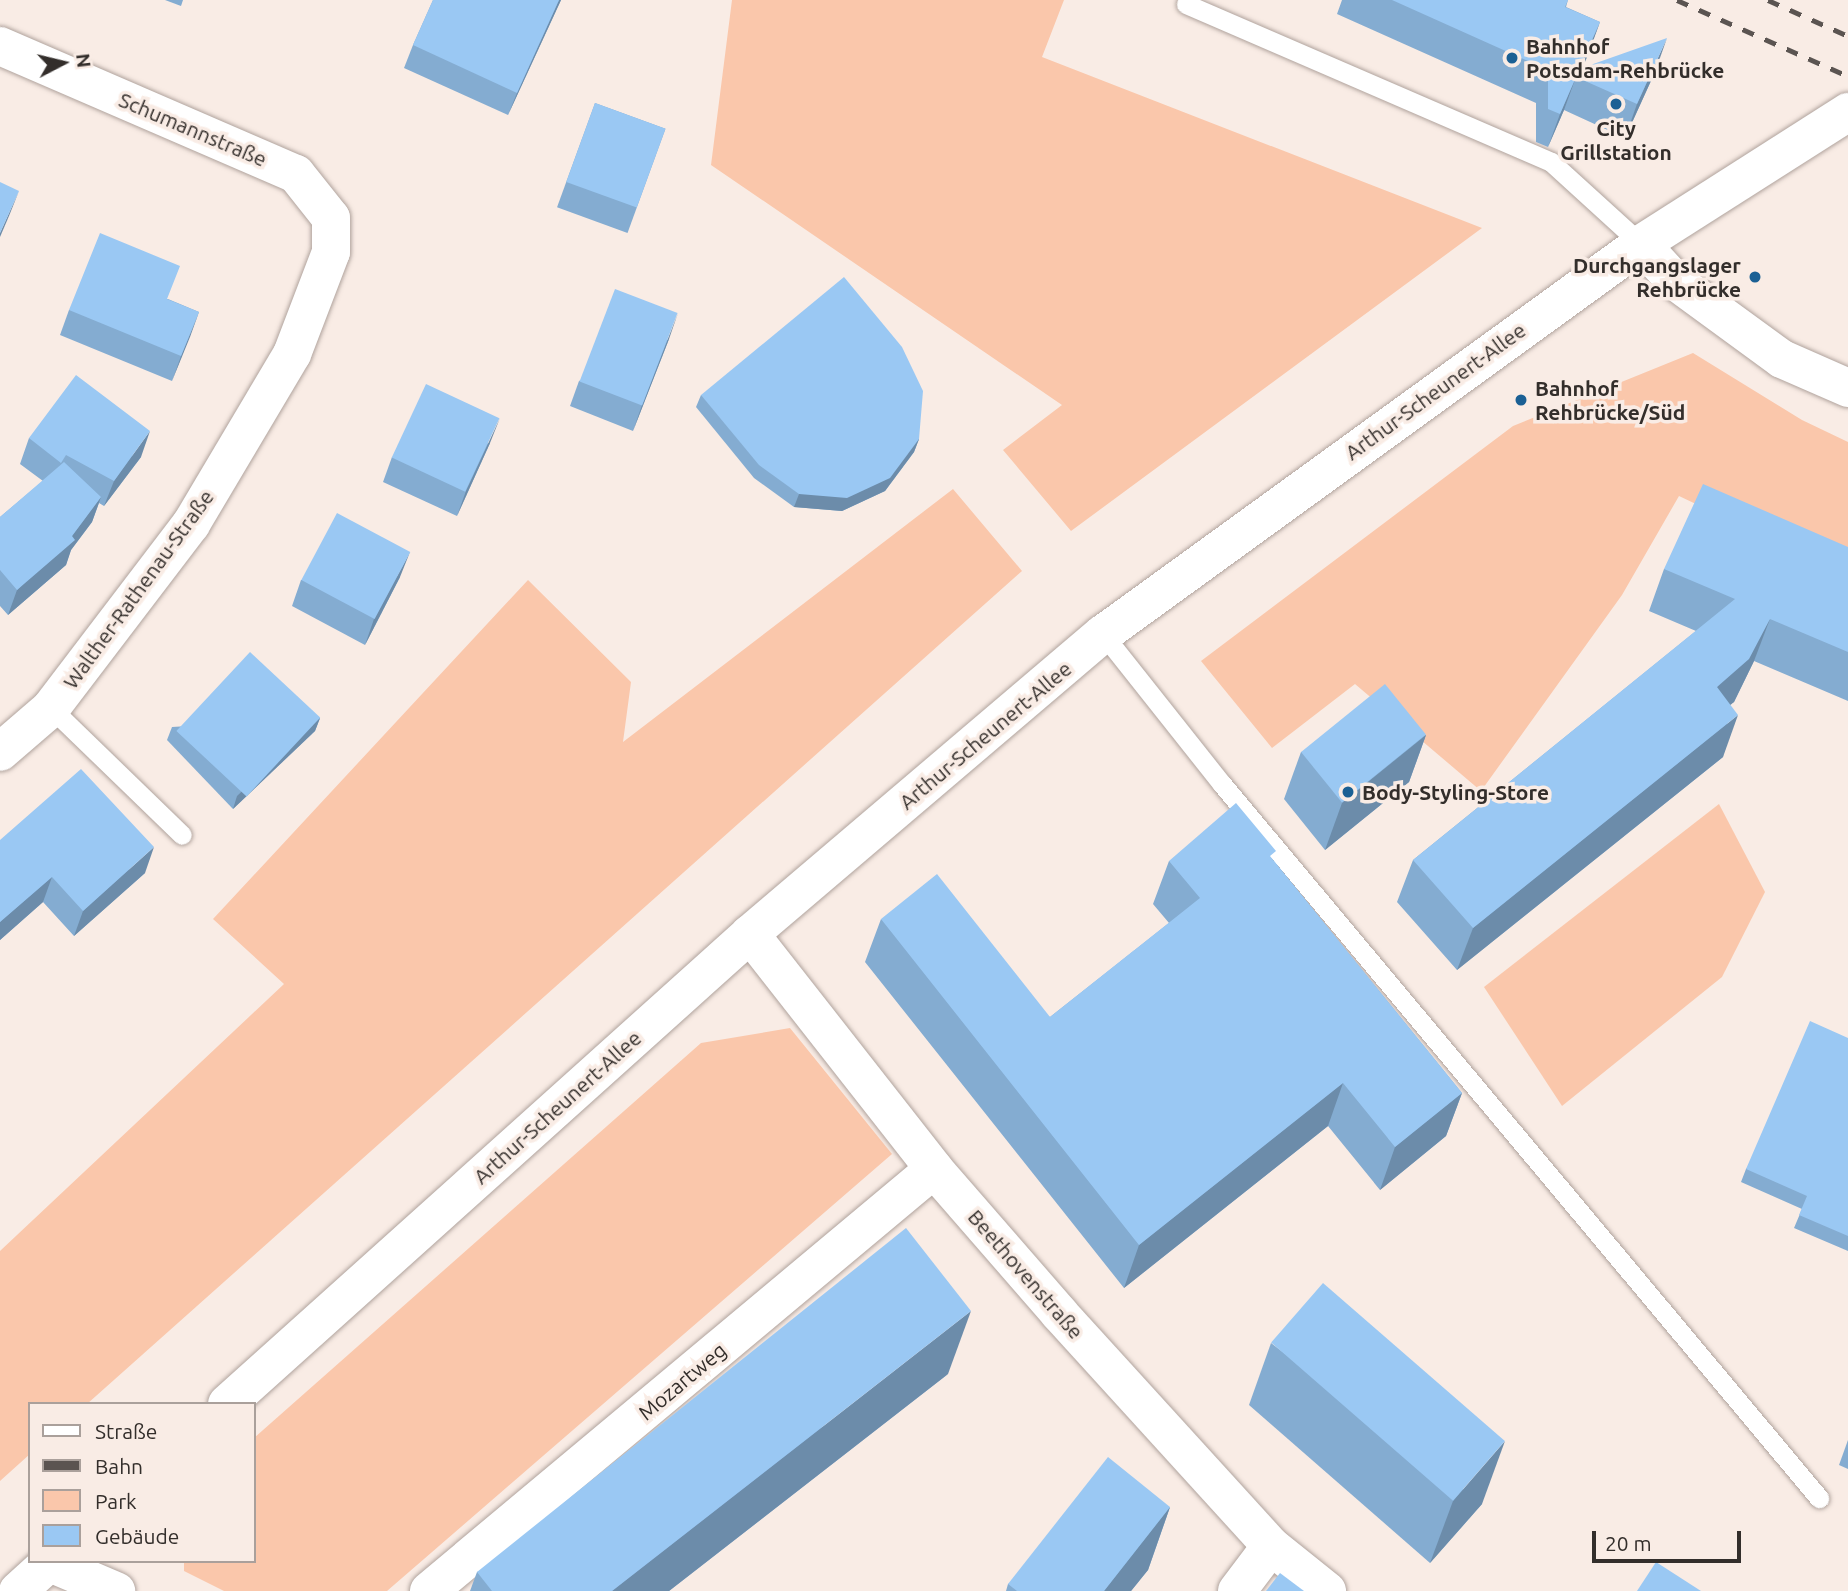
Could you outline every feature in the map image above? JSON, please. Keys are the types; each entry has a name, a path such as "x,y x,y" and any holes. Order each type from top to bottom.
{"street":[{"name":"Schumannstraße","path":"0,46 296,174 331,218"},
{"name":"Arthur-Scheunert-Allee","path":"229,1402 750,934 1103,634 1641,244 1848,112"},
{"name":"Walther-Rathenau-Straße","path":"0,752 51,708 191,524 292,354 331,252 331,218"},
{"path":"1641,244 1675,281 1782,359 1848,388"},
{"name":"Beethovenstraße","path":"750,934 934,1169 1271,1546 1327,1591"},
{"name":"Mozartweg","path":"429,1591 934,1169"},
{"path":"1237,1591 1271,1546"},
{"path":"18,1591 50,1563"},
{"path":"53,1563 116,1591"}],"lane":[{"path":"1186,4 1551,162 1641,244"},
{"path":"1103,634 1222,784 1819,1498"},
{"path":"51,708 182,835"}],"green space":[{"path":"732,0 1064,0 1042,57 1482,228 1071,531 1003,450 1062,405 711,165"},
{"path":"1693,353 1802,420 1848,442 1848,576 1679,496 1622,595 1481,791 1355,684 1272,748 1201,661 1513,426"},
{"path":"953,489 1022,571 89,1402 28,1402 28,1456 0,1481 0,1251 284,984 213,919 528,580 631,682 623,742"},
{"path":"1719,804 1765,892 1722,977 1562,1106 1484,987"},
{"path":"790,1028 892,1154 387,1591 224,1591 184,1571 184,1563 256,1563 256,1436 701,1043"}],"building":[{"path":"433,0 559,0 517,93 413,45"},
{"path":"1392,0 1568,0 1565,7 1600,22 1579,69 1667,38 1637,104 1576,77 1560,114 1548,109 1548,70"},
{"path":"595,103 665,129 637,208 566,182"},
{"path":"0,182 19,191 0,233"},
{"path":"100,233 180,266 167,299 199,312 181,356 69,310"},
{"path":"844,277 902,347 923,391 919,439 890,478 847,498 799,494 759,465 701,395"},
{"path":"615,289 678,313 642,405 580,381"},
{"path":"76,375 150,431 114,481 66,455 61,463 29,438"},
{"path":"426,384 499,418 465,492 392,457"},
{"path":"64,462 101,497 72,536 75,540 17,590 0,570 0,517"},
{"path":"1703,484 1848,547 1848,652 1770,619 1749,659 1717,687 1738,715 1473,928 1413,860 1735,599 1664,569"},
{"path":"337,513 410,552 375,619 301,580"},
{"path":"250,652 320,717 247,796 176,731"},
{"path":"1385,684 1426,735 1342,802 1301,752"},
{"path":"81,769 154,847 83,911 52,877 0,922 0,840"},
{"path":"1236,803 1276,851 1270,856 1462,1093 1395,1147 1343,1083 1139,1245 881,919 937,874 1050,1017 1200,898 1169,861"},
{"path":"1810,1021 1848,1038 1848,1236 1799,1215 1807,1196 1746,1169"},
{"path":"906,1228 971,1311 612,1591 492,1591 477,1572"},
{"path":"1323,1283 1505,1441 1453,1501 1271,1343"},
{"path":"1108,1457 1170,1507 1104,1591 1017,1591 1008,1584"},
{"path":"1656,1562 1701,1591 1637,1591"},
{"path":"1280,1573 1304,1591 1266,1591"}],"railway":[{"path":"1677,0 1848,76"},
{"path":"1768,0 1848,36"}],"place":[{"name":"Bahnhof Potsdam-Rehbrücke","path":"1512,58"},
{"name":"City Grillstation","path":"1616,104"},
{"name":"Durchgangslager Rehbrücke","path":"1755,277"},
{"name":"Bahnhof Rehbrücke/Süd","path":"1521,400"},
{"name":"Body-Styling-Store","path":"1348,792"}]}
